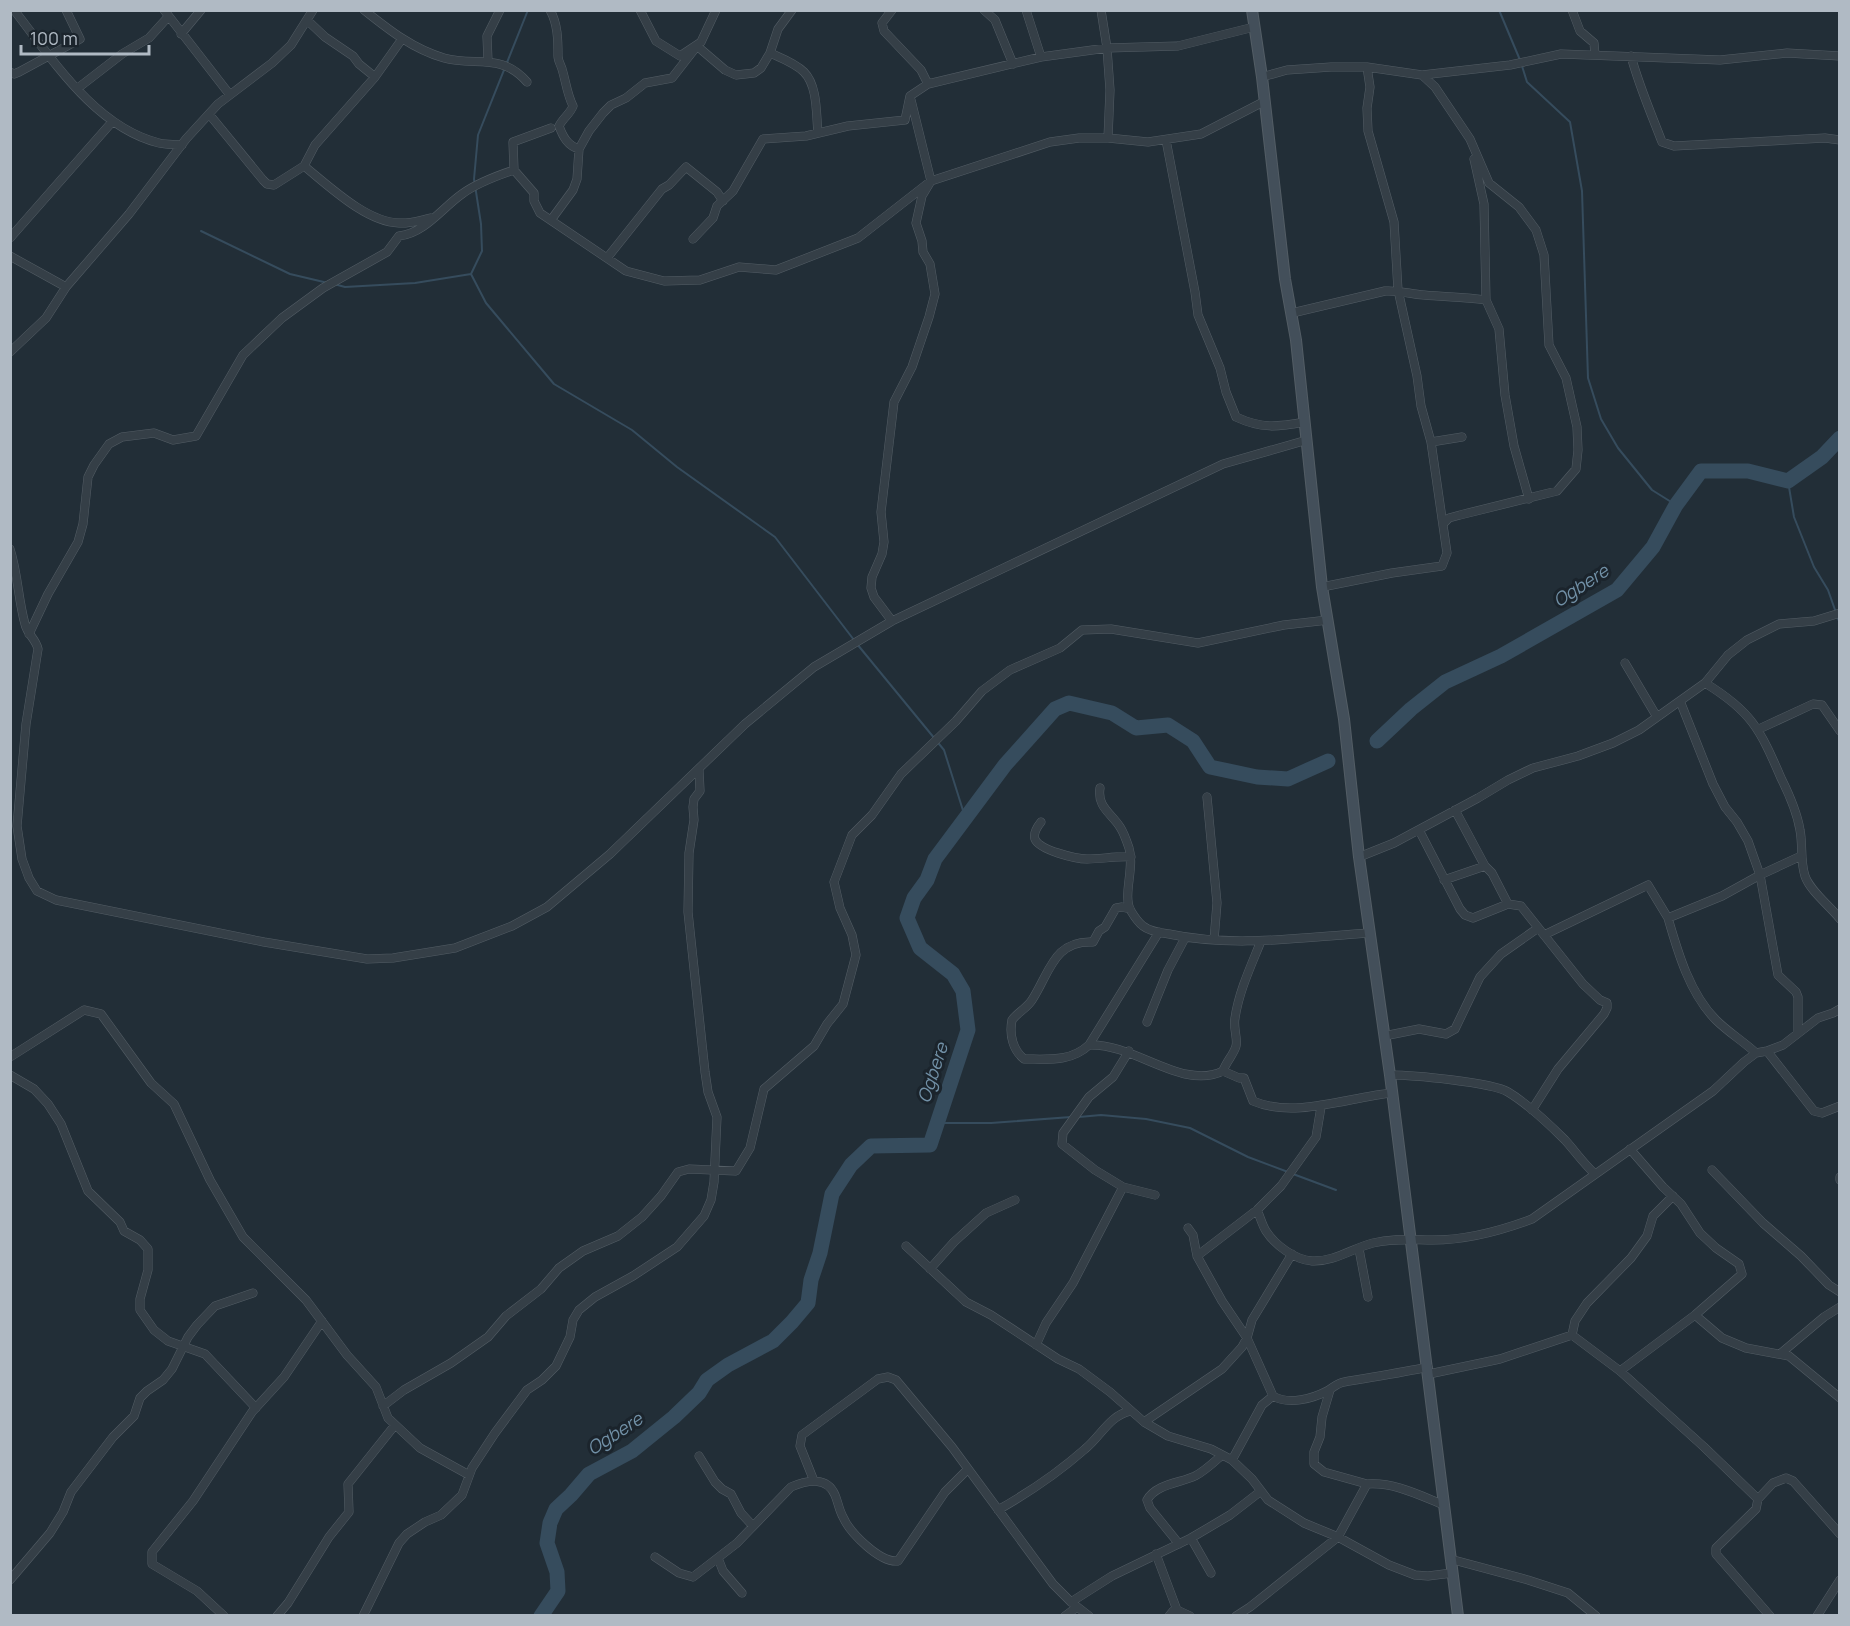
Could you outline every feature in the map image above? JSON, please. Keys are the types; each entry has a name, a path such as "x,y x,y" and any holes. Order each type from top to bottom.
{"main road":[{"path":"1252,10 1265,101 1285,279 1292,313 1322,587 1344,719 1359,857 1390,1075 1458,1616"}],"street":[{"path":"15,10 89,104 112,122 160,143 182,145"},
{"path":"10,72 14,74 19,72 80,39 66,10"},
{"path":"181,34 201,10"},
{"path":"10,352 46,318 66,287 129,214 209,114 291,45 313,10"},
{"path":"364,10 402,39 425,51 447,59 488,61 512,68 527,82"},
{"path":"488,61 487,36 500,10"},
{"path":"550,10 555,19 560,48 559,61 567,93 573,106 559,126 567,142 579,149"},
{"path":"640,10 656,41 680,56 697,46"},
{"path":"551,220 573,190 577,179 579,149 589,131 611,105 626,98 645,83 672,78 701,42 716,10"},
{"path":"697,46 725,70 736,75 754,73 761,68 770,53 778,29 792,10"},
{"path":"892,10 882,23 884,31 921,70 928,84"},
{"path":"984,10 995,20 1013,64"},
{"path":"1026,10 1041,57"},
{"path":"1101,10 1110,90 1108,138"},
{"path":"1572,10 1580,31 1594,43 1595,55"},
{"path":"78,88 122,54 149,38 166,14 230,95"},
{"path":"307,20 325,37 353,56 358,64 375,77"},
{"path":"693,239 713,218 717,206 734,191 764,139 806,136 848,126 906,120 910,96 928,84 1041,57 1107,48 1178,46 1254,27"},
{"path":"209,114 267,184 274,185 304,166 315,145 375,77 402,39"},
{"path":"770,53 796,66 808,77 814,94 818,133"},
{"path":"1262,77 1287,70 1331,67 1367,67 1422,75 1510,66 1561,54 1720,60 1787,53 1839,56"},
{"path":"1631,57 1645,100 1662,142 1666,144 1674,146 1736,144 1825,138 1839,140"},
{"path":"1322,587 1442,566 1447,553 1431,442 1421,406 1417,376 1398,290 1394,222 1368,131 1367,108 1370,87 1367,67"},
{"path":"1422,75 1435,87 1470,140 1489,183 1519,207 1536,230 1544,255 1548,345 1570,387 1577,427 1576,469 1557,490 1449,518 1444,523"},
{"path":"892,621 873,597 872,577 882,554 884,542 881,512 894,402 912,367 929,317 934,294 930,264 923,252 916,223 922,196 931,181 910,96"},
{"path":"551,128 513,142 514,170 534,193 536,209 626,271 664,281 700,280 739,267 777,270 858,238 931,181 1050,142 1079,138 1108,138 1148,142 1201,134 1265,101"},
{"path":"10,238 112,122"},
{"path":"1166,140 1196,292 1198,315 1220,368 1236,417 1258,426 1277,427 1305,422"},
{"path":"1470,140 1484,204 1486,300 1499,329 1505,395 1514,446 1529,499"},
{"path":"304,166 365,212 384,221 400,224 435,217"},
{"path":"607,258 662,189 686,167 717,192 723,201"},
{"path":"29,634 48,594 78,542 88,477 110,444 122,438 154,433 173,440 196,435 243,356 282,318 323,288 387,252 399,236 415,232 463,193 494,176 514,170"},
{"path":"10,255 66,287"},
{"path":"1292,313 1356,297 1398,290 1422,295 1458,296 1486,300"},
{"path":"1431,442 1462,437"},
{"path":"10,549 16,567 25,626 36,642 38,656 26,724 16,826 22,859 37,891 56,900 264,942 367,959 393,958 455,948 512,926 547,907 610,854 745,724 814,667 892,621 1223,464 1307,440"},
{"path":"1359,857 1394,843 1533,768 1613,744 1680,702 1705,683 1728,655 1747,640 1779,624 1814,621 1839,613"},
{"path":"383,1406 404,1390 451,1363 488,1337 506,1316 541,1290 560,1268 583,1251 618,1236 642,1217 678,1172 689,1169 736,1171 750,1148 764,1089 814,1046 827,1024 843,1004 856,955 852,935 840,908 834,882 852,835 879,806 901,774 956,721 982,691 1010,670 1060,648 1082,630 1111,629 1198,643 1284,625 1328,620"},
{"path":"1625,663 1657,717"},
{"path":"1705,683 1725,695 1759,729 1790,797 1800,831 1805,877 1839,919"},
{"path":"1680,702 1713,784 1725,807 1748,841 1760,874 1779,975 1798,997 1798,1033"},
{"path":"1759,729 1813,704 1822,705 1839,731"},
{"path":"363,1616 399,1543 424,1522 441,1515 462,1495 469,1475 495,1433 527,1390 542,1380 556,1366 579,1310 595,1297 633,1276 677,1247 690,1235 704,1216 711,1200 717,1117 708,1092 705,1072 688,912 689,853 694,820 694,799 700,790 699,770"},
{"path":"1100,788 1098,797 1103,807 1121,827 1131,857 1132,865 1128,885 1130,909 1143,926 1185,938 1214,940 1261,941 1370,933"},
{"path":"1207,797 1217,903 1214,940"},
{"path":"1455,810 1508,904"},
{"path":"1041,822 1035,830 1035,840 1039,845 1064,855 1086,860 1118,856 1131,857"},
{"path":"1419,830 1444,880 1465,915 1473,918 1508,904 1521,906 1583,984 1600,1000 1607,1003 1607,1008 1558,1069 1532,1110"},
{"path":"1668,918 1722,896 1760,874 1801,856"},
{"path":"1444,880 1485,866"},
{"path":"1544,935 1648,885 1668,918 1676,944 1700,1000 1717,1021 1756,1053"},
{"path":"1130,909 1116,908 1093,942 1079,941 1070,944 1059,953 1030,1003 1012,1020 1010,1036 1024,1059 1063,1059 1081,1052 1089,1045 1159,932"},
{"path":"1384,1036 1419,1029 1450,1033 1455,1029 1480,977 1501,954 1538,928"},
{"path":"1147,1022 1168,970 1185,938"},
{"path":"1089,1045 1129,1051 1189,1075 1203,1077 1223,1071 1236,1048 1237,1041 1233,1030 1240,994 1261,941"},
{"path":"1257,1210 1266,1231 1279,1245 1292,1254 1312,1261 1334,1258 1372,1243 1410,1238 1433,1240 1465,1238 1500,1231 1532,1219 1713,1092 1756,1053 1767,1052 1783,1045 1818,1018 1839,1009"},
{"path":"10,1057 84,1010 100,1014 151,1083 174,1104 210,1180 243,1237 306,1300 347,1354 376,1387 388,1418 420,1448 469,1475"},
{"path":"1129,1051 1113,1077 1089,1097 1063,1133 1062,1144 1086,1164 1123,1187 1155,1195"},
{"path":"1767,1052 1814,1111 1822,1113 1839,1106"},
{"path":"1223,1071 1244,1078 1250,1097 1261,1105 1273,1107 1321,1107 1367,1096 1392,1093"},
{"path":"10,1075 34,1089 48,1104 61,1124 88,1191 120,1222 124,1230 140,1240 148,1249 148,1270 140,1299 140,1310 154,1329 168,1341 205,1354 256,1408"},
{"path":"1390,1075 1454,1081 1501,1089 1532,1110 1566,1141 1580,1160 1595,1174"},
{"path":"1197,1256 1257,1210 1281,1186 1316,1137 1320,1124 1321,1107"},
{"path":"1620,1371 1695,1315 1742,1274 1739,1264 1700,1233 1681,1204 1630,1149"},
{"path":"1712,1170 1763,1223 1839,1292"},
{"path":"1036,1345 1046,1323 1073,1283 1123,1187"},
{"path":"1572,1335 1575,1321 1587,1303 1631,1258 1647,1236 1653,1216 1673,1196"},
{"path":"930,1269 954,1242 986,1213 1015,1200"},
{"path":"1188,1228 1193,1235 1197,1256 1222,1301 1247,1338 1273,1395 1279,1399 1298,1400 1317,1396 1340,1382 1500,1359 1572,1335"},
{"path":"906,1246 966,1302 991,1315 1058,1359 1079,1369 1144,1422 1168,1436 1232,1460 1268,1500 1304,1523 1338,1537 1389,1565 1415,1575 1452,1573"},
{"path":"1359,1249 1368,1297"},
{"path":"1144,1422 1222,1369 1247,1338 1252,1320 1292,1254"},
{"path":"10,1580 50,1533 63,1512 71,1492 113,1437 134,1416 140,1398 164,1380 197,1325 215,1306 253,1293"},
{"path":"1780,1354 1839,1306"},
{"path":"1695,1315 1722,1338 1746,1348 1789,1356 1839,1398"},
{"path":"224,1616 197,1591 152,1564 152,1552 193,1501 256,1408 284,1377 322,1321"},
{"path":"1572,1335 1620,1371 1721,1462 1758,1499"},
{"path":"814,1481 800,1446 802,1435 878,1379 888,1377 896,1380 968,1469 1053,1584 1089,1616"},
{"path":"1329,1390 1320,1437 1314,1452 1314,1464 1324,1472 1367,1484 1380,1483 1407,1490 1444,1505"},
{"path":"1232,1460 1262,1405 1273,1395"},
{"path":"998,1510 1029,1491 1086,1448 1119,1414 1130,1411"},
{"path":"277,1616 288,1603 329,1537 349,1512 348,1484 395,1425"},
{"path":"1179,1544 1150,1508 1147,1500 1149,1496 1170,1484 1194,1476 1222,1455"},
{"path":"699,1456 715,1482 732,1494 741,1513 753,1526"},
{"path":"655,1557 688,1577 693,1577 753,1526 791,1486 803,1481 814,1481 829,1486 835,1494 843,1519 877,1555 890,1562 898,1561 945,1492 968,1469"},
{"path":"1770,1616 1716,1554 1716,1548 1756,1509 1758,1499 1773,1483 1786,1478 1794,1481 1839,1534"},
{"path":"1236,1616 1338,1537 1367,1484"},
{"path":"1065,1616 1074,1604 1112,1576 1191,1538 1230,1515 1261,1491"},
{"path":"1191,1538 1211,1574"},
{"path":"1156,1554 1177,1610 1190,1616"},
{"path":"718,1558 723,1571 742,1593"},
{"path":"1450,1559 1568,1593 1596,1616"},
{"path":"1817,1616 1839,1580"},
{"path":"1169,1616 1177,1610"}],"waterway":[{"path":"471,274 482,251 481,224 474,179 478,135 528,10"},
{"path":"1499,10 1520,60"},
{"path":"1522,66 1527,82 1570,122 1582,191 1588,378 1601,419 1618,448 1652,490 1676,505"},
{"path":"201,231 290,274 328,283"},
{"path":"471,274 486,303 554,384 632,430 677,467 775,537 854,640"},
{"path":"334,284 345,287 415,283 471,274"},
{"name":"Ogbere","path":"1377,741 1411,709 1445,682 1501,656 1617,590 1653,547 1676,505 1701,471 1748,471 1788,481 1822,457 1840,438"},
{"path":"1788,481 1794,517 1814,567 1828,590 1840,624"},
{"path":"857,644 944,750 966,820"},
{"name":"Ogbere","path":"541,1616 558,1591 557,1572 547,1543 550,1523 556,1509 589,1474 632,1451 674,1417 699,1393 707,1380 728,1365 773,1341 792,1322 808,1303 811,1280 820,1253 832,1194 851,1165 871,1146 930,1145 968,1030 963,991 953,974 920,948 907,918 914,898 927,880 935,859 1005,765 1055,709 1069,703 1112,713 1136,728 1168,725 1193,741 1210,767 1257,777 1288,779 1328,761"},
{"path":"1079,1117 1101,1115 1146,1119 1190,1128 1248,1157 1288,1172"},
{"path":"938,1123 991,1123 1071,1117"},
{"path":"1293,1174 1336,1190"}]}
